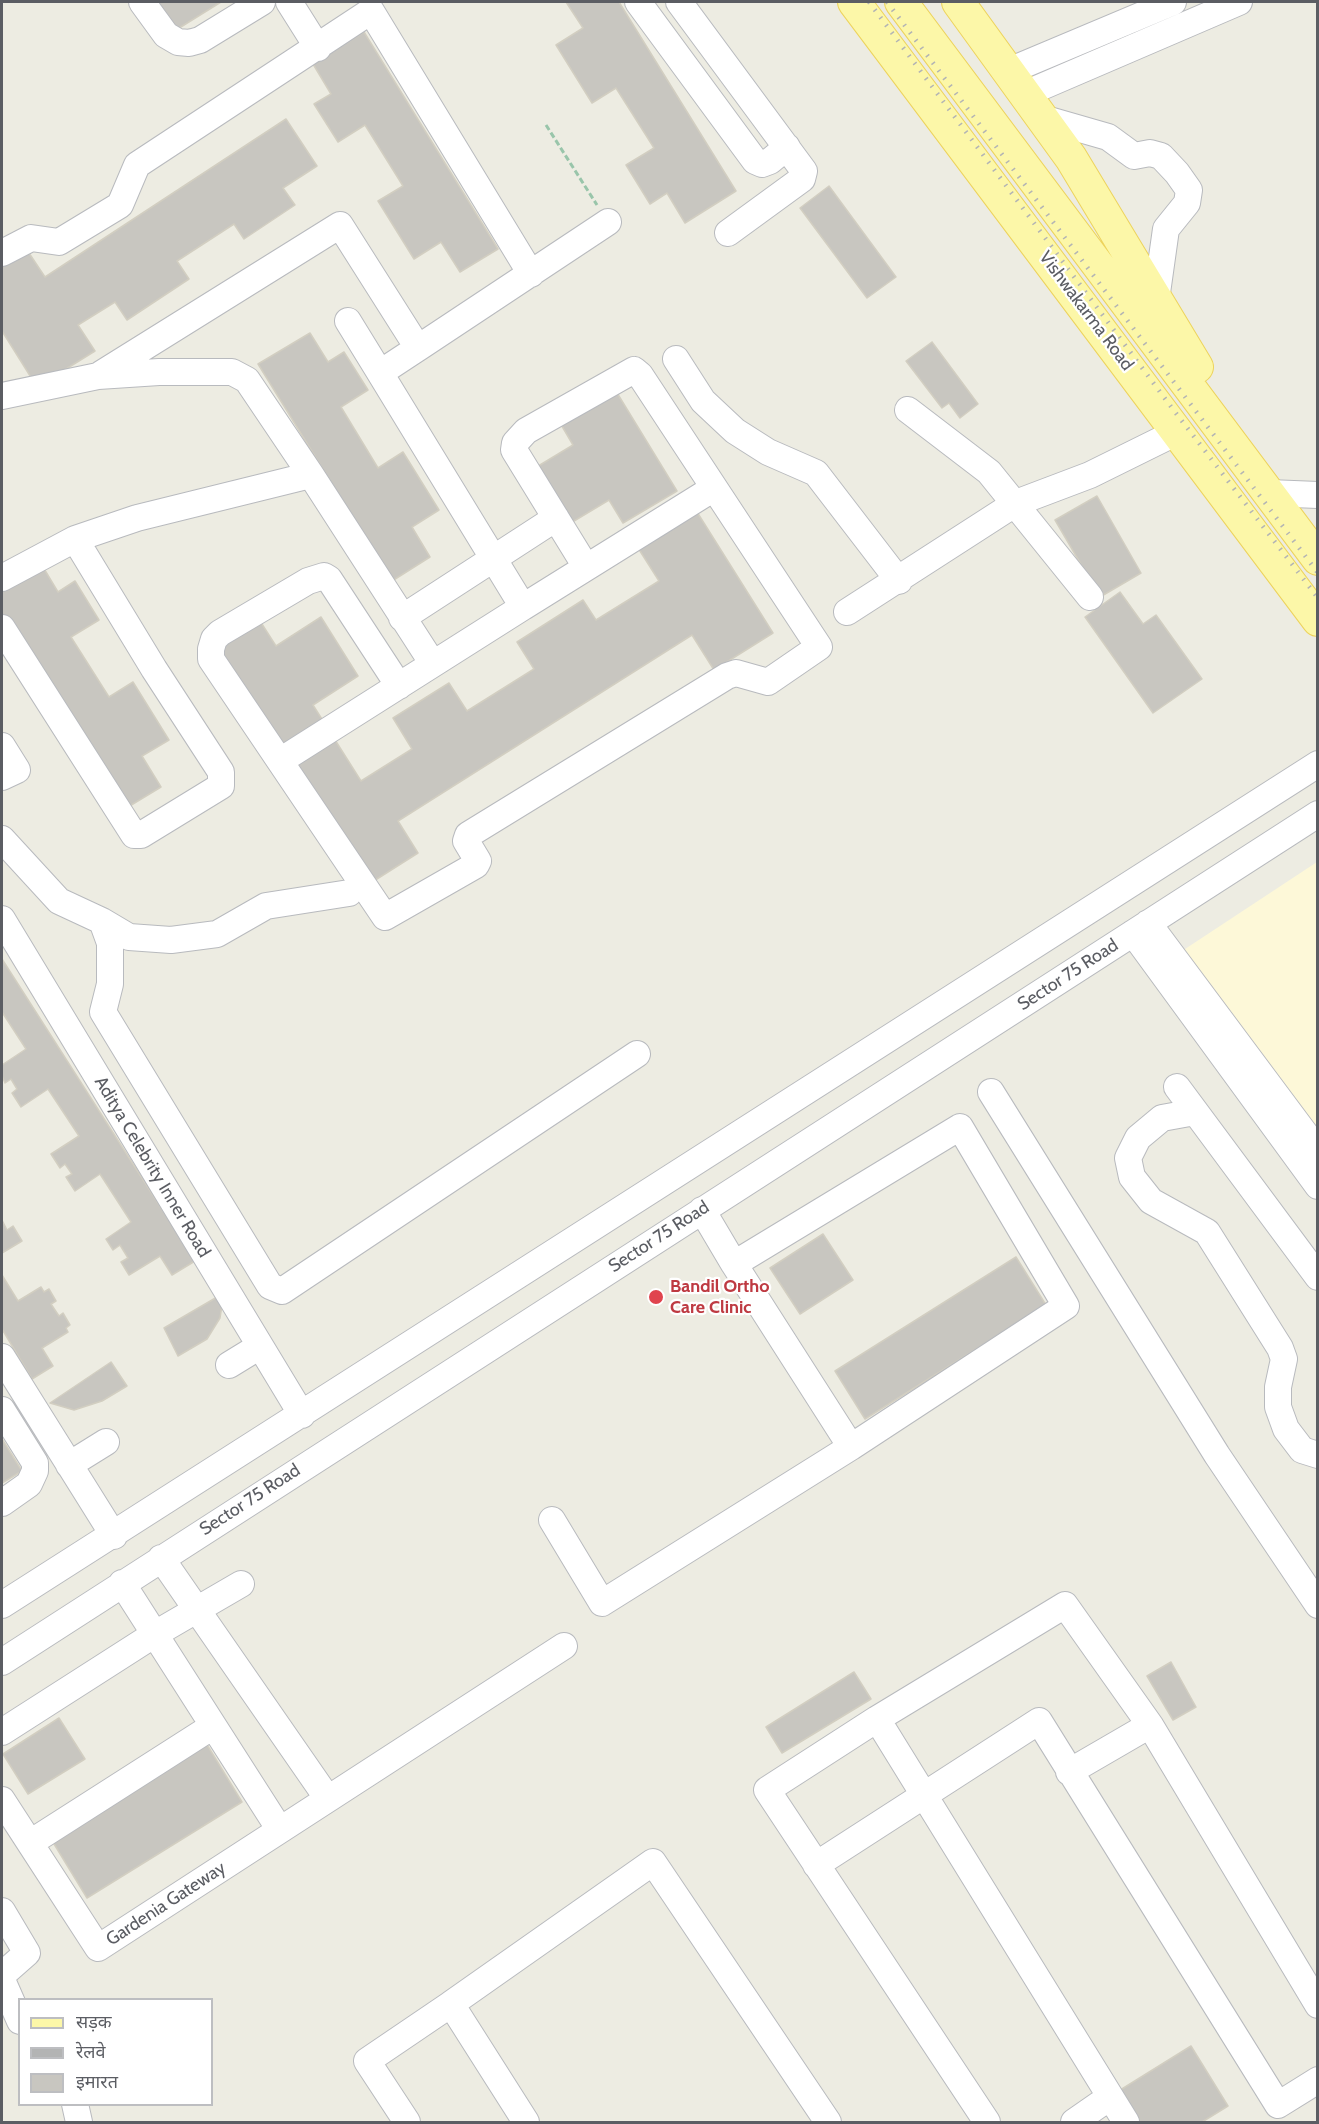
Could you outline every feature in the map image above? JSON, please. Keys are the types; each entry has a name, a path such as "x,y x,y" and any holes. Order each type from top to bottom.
{"main road":[{"name":"Vishwakarma Road","path":"854,2 1317,620"},
{"name":"Vishwakarma Road","path":"901,2 1317,559"},
{"path":"958,2 1071,158 1198,368 1233,446"},
{"path":"909,74 940,55"},
{"path":"929,100 959,80"}],"street":[{"path":"142,2 166,34 178,42 189,43 200,40 262,2"},
{"path":"289,2 318,48"},
{"path":"638,2 755,161 762,164 770,161 787,147"},
{"path":"679,2 802,168 802,179 728,233"},
{"path":"1025,94 1173,2"},
{"path":"1025,94 1239,2"},
{"path":"2,253 31,238 58,243 120,205 137,165 371,11 531,274"},
{"path":"1025,94 1108,136 1134,156 1150,153 1161,156 1189,190 1187,203 1166,229 1155,300"},
{"path":"380,373 608,222"},
{"path":"98,376 340,225 418,348"},
{"path":"348,321 523,607"},
{"path":"676,358 703,401 735,431 768,452 816,473 899,581"},
{"path":"399,686 329,579 324,576 308,581 220,633 214,639 211,659 385,917 478,864 467,844 468,835 717,682 736,673 768,682 819,647 640,375 631,370 526,431 515,443 514,450 586,567"},
{"path":"6,388 98,376 159,372 232,372 241,375 247,380 311,475 433,664"},
{"path":"908,410 989,472 1090,597"},
{"path":"847,612 899,581 1016,503 1090,475 1177,432"},
{"path":"2,578 75,539 137,518 311,475"},
{"path":"280,761 714,488"},
{"path":"1269,494 1317,495"},
{"path":"402,618 556,519"},
{"path":"2,628 134,835 141,835 221,786 221,772 75,539"},
{"path":"2,746 17,770 2,777"},
{"path":"3,1600 114,1536 1317,764"},
{"name":"Sector 75 Road","path":"2,1662 1317,814"},
{"path":"2,839 59,901 102,921 129,937 171,940 217,934 266,906 349,893"},
{"name":"Aditya Celebrity Inner Road","path":"2,919 302,1414"},
{"path":"102,921 110,943 110,984 103,1012 270,1286 282,1291 637,1054"},
{"path":"1140,928 1317,1151"},
{"path":"1140,928 1317,1186"},
{"path":"1177,1087 1317,1277"},
{"path":"991,1092 1217,1455 1317,1605"},
{"path":"1195,1112 1162,1118 1138,1138 1128,1158 1132,1177 1152,1201 1207,1232 1280,1348 1284,1359 1278,1387 1278,1407 1286,1429 1302,1450 1317,1455"},
{"path":"552,1520 602,1603 851,1447 1066,1306 960,1126 734,1264"},
{"path":"702,1210 851,1447"},
{"path":"229,1365 260,1346"},
{"path":"2,1357 114,1536"},
{"path":"2,1410 35,1463 35,1470 29,1484 2,1503"},
{"path":"69,1465 106,1442"},
{"path":"161,1558 327,1799"},
{"path":"122,1583 280,1830"},
{"path":"2,1732 155,1634 241,1584"},
{"path":"987,2122 767,1790 877,1719 1065,1605 1150,1725 1317,2005"},
{"name":"Gardenia Gateway","path":"2,1800 98,1948 564,1646"},
{"path":"877,1719 1126,2122"},
{"path":"816,1865 1039,1721 1278,2105 1317,2080"},
{"path":"1069,1772 1150,1725"},
{"path":"30,1843 213,1726"},
{"path":"407,2122 367,2061 653,1862 828,2122"},
{"path":"2,1911 27,1953 2,1975"},
{"path":"2,1980 18,2016"},
{"path":"451,2004 526,2122"},
{"path":"1074,2122 1110,2097"},
{"path":"75,2106 79,2122"}],"path":[{"path":"546,125 608,222"}],"shaded area":[{"path":"1317,862 1317,1139 1179,953"}],"building":[{"path":"158,2 221,2 176,30"},
{"path":"566,2 619,2 736,191 685,223 667,193 650,204 626,165 654,148 616,88 592,103 556,45 583,28"},
{"path":"364,32 498,249 460,272 441,242 414,259 378,201 403,186 365,125 338,142 314,104 331,94 313,64"},
{"path":"286,119 317,166 283,188 295,205 244,239 234,224 177,261 189,279 127,320 115,302 78,325 95,351 37,387 2,331 2,267 27,250 45,277"},
{"path":"829,186 896,277 867,298 800,208"},
{"path":"310,333 328,362 344,352 368,390 341,407 378,468 403,452 439,510 412,527 430,557 392,581 258,364"},
{"path":"932,342 978,404 960,418 949,403 942,408 906,361"},
{"path":"611,383 677,491 623,523 609,500 564,527 530,471 573,445 556,416"},
{"path":"1097,496 1141,573 1100,597 1055,520"},
{"path":"692,504 773,633 714,670 692,635 398,821 418,853 369,884 219,647 260,621 276,646 321,617 358,676 313,705 361,781 412,749 393,718 449,683 467,711 534,669 517,642 583,600 596,620 659,581 633,540"},
{"path":"40,562 58,592 75,581 99,620 71,637 109,697 133,682 169,740 142,756 161,787 123,810 2,615 2,586"},
{"path":"1120,592 1143,624 1156,615 1202,679 1153,713 1085,617"},
{"path":"2,959 195,1261 172,1275 160,1256 129,1275 121,1262 128,1258 120,1245 113,1250 106,1239 131,1222 100,1174 75,1191 66,1177 72,1174 65,1164 60,1168 51,1154 79,1136 48,1089 21,1107 12,1093 17,1089 11,1079 5,1083 2,1076 2,1065 26,1049 2,1012"},
{"path":"2,1220 7,1230 13,1226 22,1241 2,1253"},
{"path":"823,1234 853,1280 800,1314 770,1268"},
{"path":"1016,1257 1046,1305 865,1419 835,1371"},
{"path":"2,1275 18,1301 41,1287 44,1292 49,1289 56,1301 51,1304 59,1316 63,1313 70,1325 66,1328 68,1332 42,1348 53,1366 32,1379 2,1329"},
{"path":"224,1293 220,1318 207,1339 178,1356 164,1328"},
{"path":"111,1362 127,1386 102,1401 74,1410 50,1403"},
{"path":"2,1439 22,1471 2,1483"},
{"path":"1171,1662 1196,1707 1173,1720 1147,1676"},
{"path":"854,1672 871,1699 782,1753 766,1727"},
{"path":"59,1718 85,1759 28,1794 3,1754"},
{"path":"206,1743 242,1802 87,1898 51,1839"},
{"path":"1191,2046 1228,2106 1202,2122 1136,2122 1117,2092"}],"railway":[{"path":"869,2 1172,408 1318,598"},
{"path":"887,2 1318,573"}],"place":[{"name":"Bandil Ortho Care Clinic","path":"656,1297"}]}
